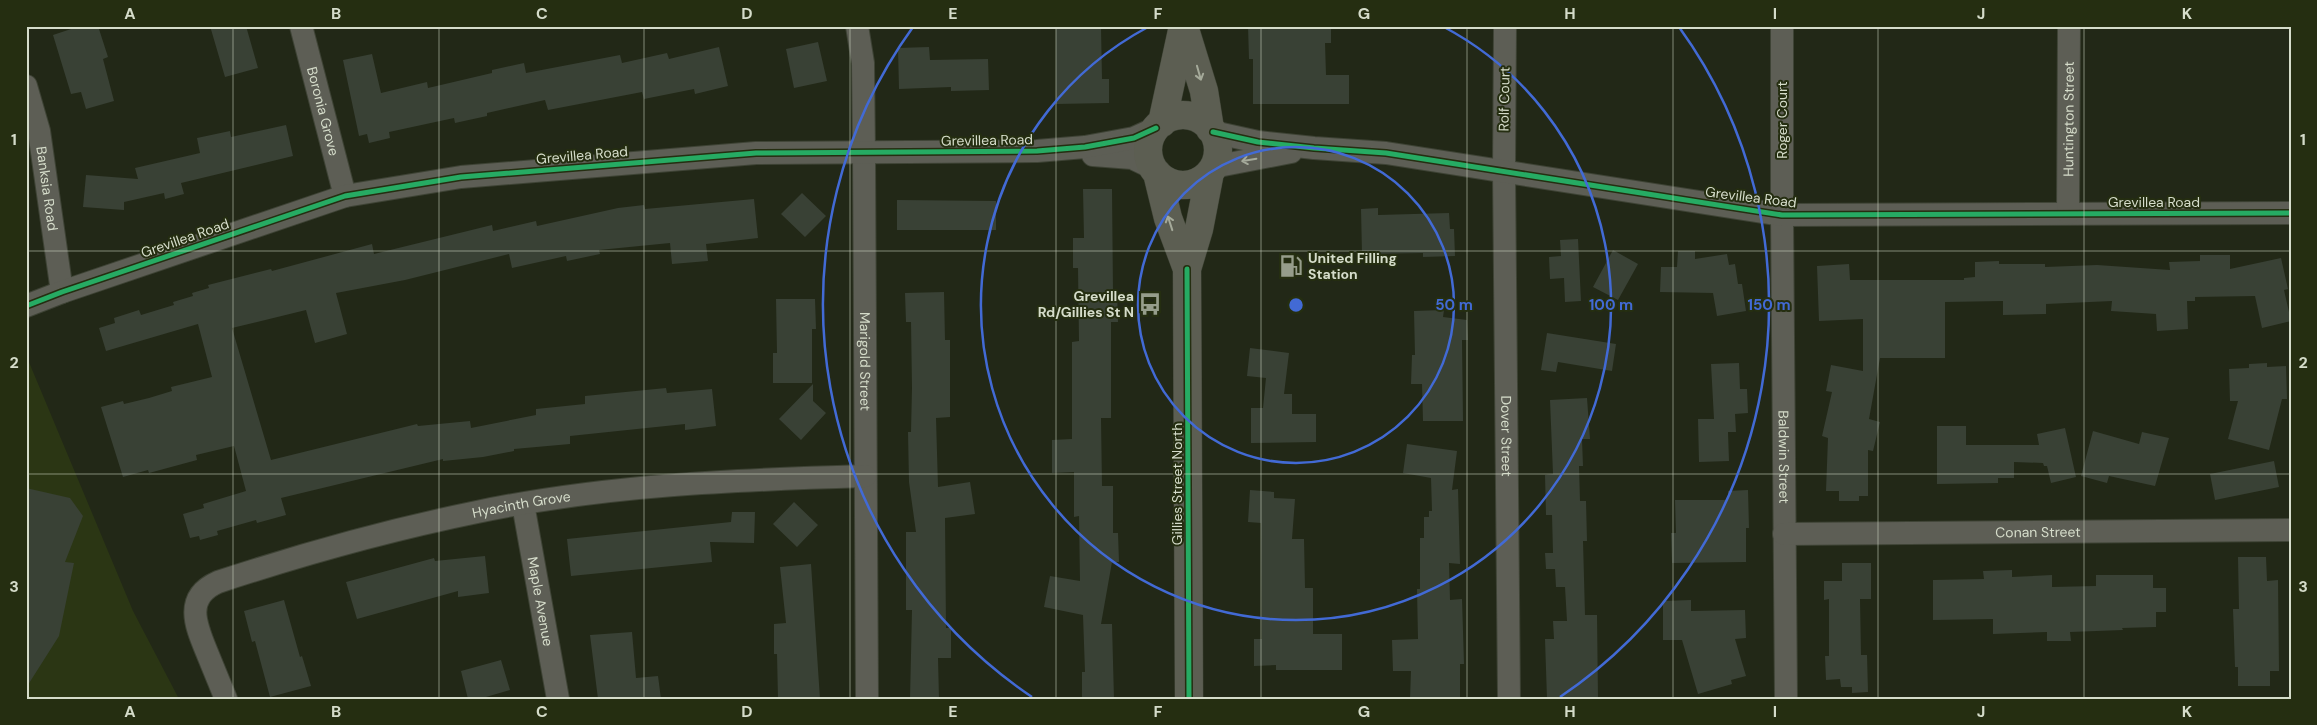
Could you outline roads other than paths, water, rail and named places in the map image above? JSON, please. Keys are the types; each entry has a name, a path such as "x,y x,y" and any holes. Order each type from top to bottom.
{"main road":[{"name":"Gillies Street North","path":"1184,26 1159,126 1148,148 1168,218 1187,269"},
{"name":"Gillies Street North","path":"1184,26 1204,91 1212,131 1218,146 1199,229 1187,269 1189,699"},
{"path":"1159,126 1172,117 1190,116 1201,121 1212,131"},
{"path":"1155,170 1166,180 1183,185 1201,180 1212,170"}],"street":[{"name":"Boronia Grove","path":"301,26 345,196"},
{"name":"Marigold Street","path":"857,26 863,64 867,699"},
{"name":"Rolf Court","path":"1504,172 1505,26"},
{"name":"Roger Court","path":"1782,26 1782,215"},
{"name":"Huntington Street","path":"2068,213 2069,26"},
{"name":"Banksia Road","path":"26,86 39,131 62,292"},
{"name":"Grevillea Road","path":"26,306 345,196 461,178 583,166 756,153 1037,151 1110,144 1134,138 1159,126"},
{"name":"Grevillea Road","path":"1212,131 1258,142 1314,148 1386,152 1782,215 2291,214"},
{"name":"Grevillea Road","path":"1212,170 1314,148"},
{"name":"Grevillea Road","path":"1037,151 1126,158 1155,170"},
{"name":"Dover Street","path":"1504,172 1509,699"},
{"name":"Baldwin Street","path":"1782,215 1786,699"},
{"name":"Hyacinth Grove","path":"226,699 198,631 196,618 196,602 201,594 213,584 284,561 400,529 523,504 687,483 865,476"},
{"name":"Maple Avenue","path":"523,504 558,699"},
{"name":"Conan Street","path":"1784,534 2291,530"}],"place":[{"name":"United Filling Station","path":"1291,266"},
{"name":"Grevillea Rd/Gillies St N","path":"1150,304"}]}
